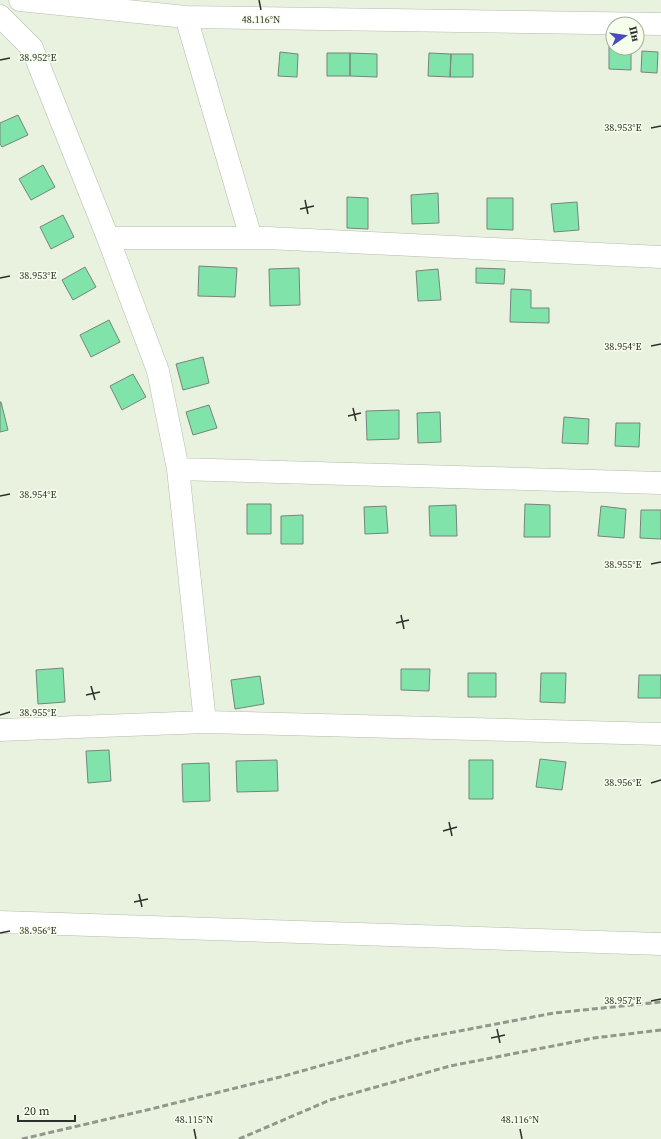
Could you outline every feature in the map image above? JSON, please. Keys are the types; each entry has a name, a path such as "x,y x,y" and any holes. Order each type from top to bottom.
{"street":[{"path":"20,0 186,17 661,24"},
{"path":"0,16 32,48 108,238 158,372 178,469 205,722"},
{"path":"186,17 251,238"},
{"path":"108,238 251,238 661,257"},
{"path":"178,469 661,483"},
{"path":"0,730 205,722 661,734"},
{"path":"0,922 661,944"}],"building":[{"path":"645,51 658,52 657,73 641,72 642,56 645,56"},
{"path":"280,52 298,54 297,77 278,76"},
{"path":"327,53 350,53 350,76 327,76"},
{"path":"350,53 377,54 377,77 350,76"},
{"path":"429,53 451,54 450,77 428,76"},
{"path":"451,54 473,54 473,77 450,77"},
{"path":"609,56 631,56 631,70 609,69"},
{"path":"18,115 28,135 2,147 0,144 0,123"},
{"path":"43,165 55,187 31,200 19,179"},
{"path":"438,193 439,223 412,224 411,195"},
{"path":"347,197 368,198 368,229 347,228"},
{"path":"487,198 513,198 513,230 487,229"},
{"path":"577,202 579,230 554,232 551,204"},
{"path":"63,215 74,237 51,249 40,227"},
{"path":"199,266 237,268 235,297 198,296"},
{"path":"85,267 96,287 73,300 62,280"},
{"path":"299,268 300,305 270,306 269,269"},
{"path":"476,268 505,269 504,284 476,283"},
{"path":"438,269 441,300 418,301 416,271"},
{"path":"511,289 531,290 531,308 549,308 549,323 510,322"},
{"path":"109,320 120,342 91,357 80,335"},
{"path":"203,357 209,383 183,390 176,364"},
{"path":"133,374 146,397 122,410 110,386"},
{"path":"0,402 8,430 0,432"},
{"path":"209,405 217,428 193,435 186,412"},
{"path":"399,410 399,439 367,440 366,411"},
{"path":"440,412 441,442 418,443 417,413"},
{"path":"564,417 589,419 588,444 562,443"},
{"path":"616,423 640,423 639,447 615,446"},
{"path":"247,504 271,504 271,534 247,534"},
{"path":"525,504 550,505 550,537 524,537"},
{"path":"456,505 457,536 430,536 429,506"},
{"path":"386,506 388,533 365,534 364,507"},
{"path":"601,506 626,509 624,538 598,536"},
{"path":"641,510 661,510 661,539 640,538"},
{"path":"303,515 303,544 281,544 281,516"},
{"path":"63,668 65,702 38,704 36,670"},
{"path":"401,669 430,669 429,691 401,690"},
{"path":"468,673 496,673 496,697 468,697"},
{"path":"541,673 566,673 565,703 540,702"},
{"path":"639,675 661,675 661,698 638,698"},
{"path":"260,676 264,704 235,709 231,680"},
{"path":"109,750 111,781 88,783 86,751"},
{"path":"540,759 566,762 562,790 536,787"},
{"path":"277,760 278,791 237,792 236,761"},
{"path":"469,760 493,760 493,799 469,799"},
{"path":"209,763 210,801 183,802 182,764"}],"railway":[{"path":"22,1139 284,1076 412,1040 554,1013 661,1002"},
{"path":"239,1139 330,1100 450,1066 594,1038 661,1030"}]}
